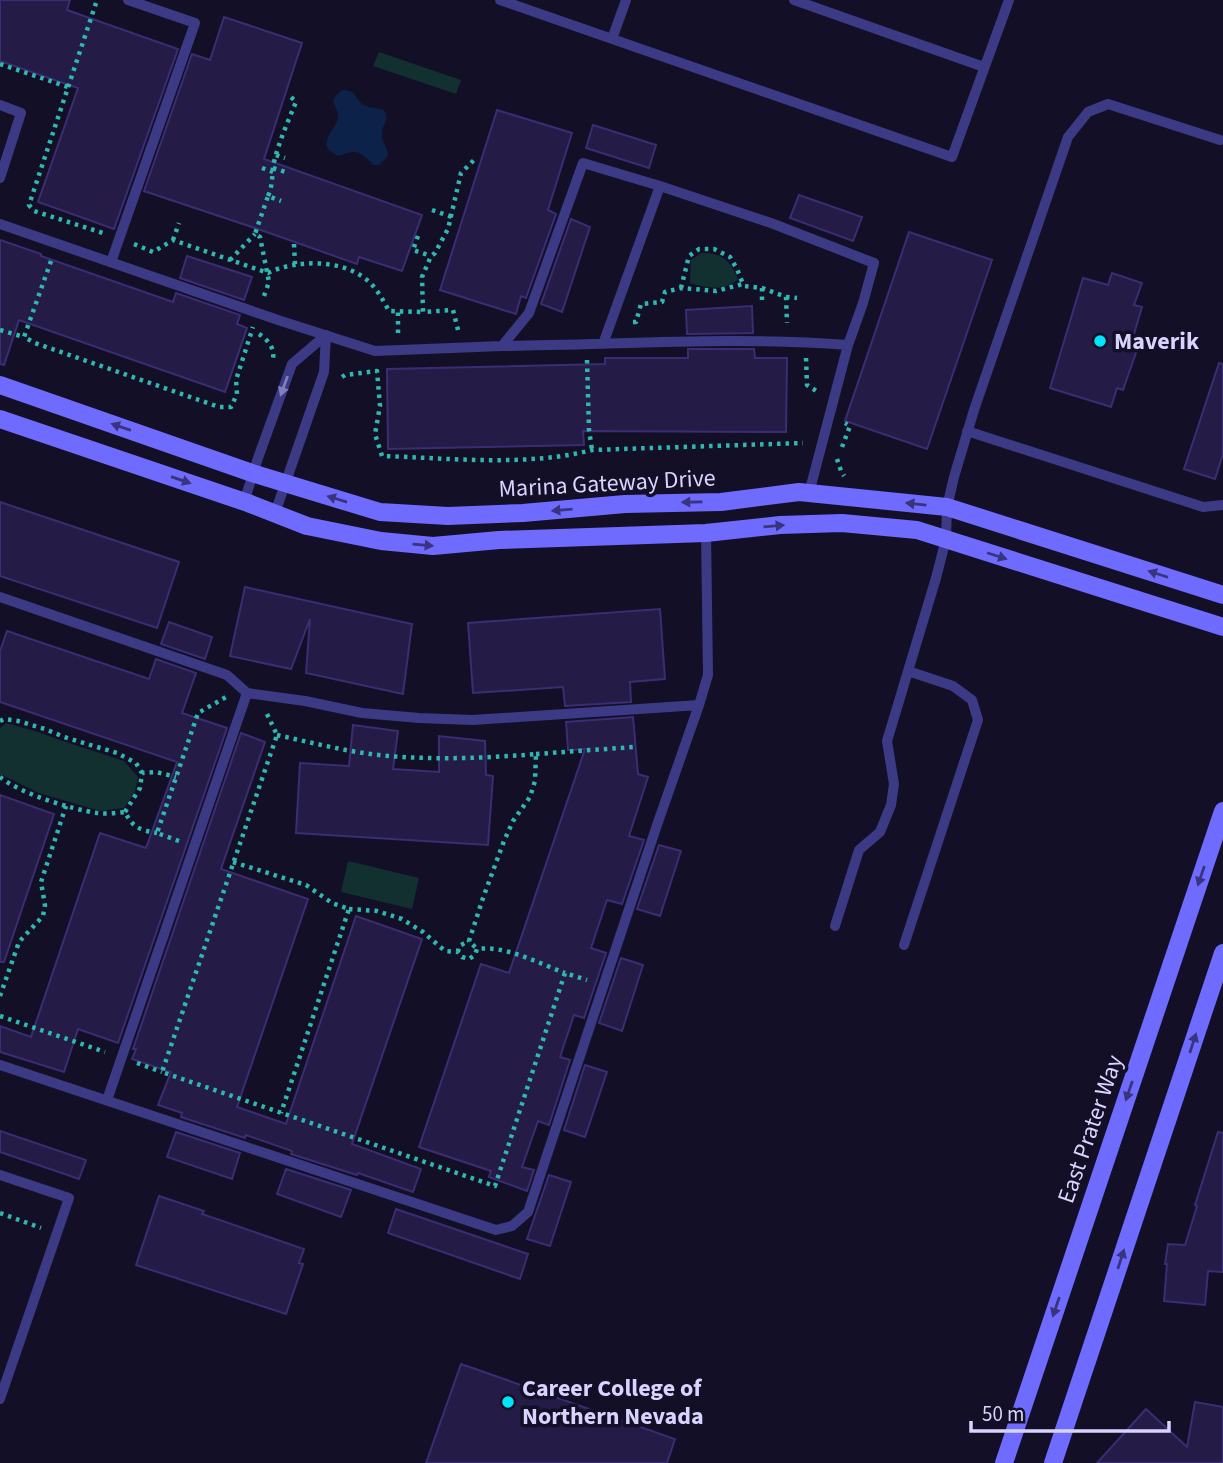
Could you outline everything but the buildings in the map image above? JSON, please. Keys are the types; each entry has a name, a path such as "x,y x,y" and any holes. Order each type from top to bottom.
{"street":[{"name":"Marina Gateway Drive","path":"0,385 252,474 380,512 448,516 523,513 625,504 721,502 799,492 947,507 1223,595"},
{"name":"Marina Gateway Drive","path":"0,419 307,526 380,541 433,546 512,539 706,533 780,525 842,523 917,530 1223,627"},
{"name":"East Prater Way","path":"1004,1463 1223,811"},
{"path":"1053,1463 1223,953"}],"lane":[{"path":"111,262 195,23 128,0"},
{"path":"500,0 952,157 1009,0"},
{"path":"612,39 626,0"},
{"path":"794,0 984,67"},
{"path":"835,926 859,850 880,832 891,805 894,784 887,741 946,539 947,507 954,477 967,431 1068,137 1088,112 1108,104 1222,137"},
{"path":"0,105 21,113 0,178"},
{"path":"502,346 529,313 583,163 771,223 874,263 848,345 808,493"},
{"path":"603,344 660,186"},
{"path":"0,224 375,351 629,342 798,341 848,345"},
{"path":"244,502 292,364 326,335"},
{"path":"275,513 324,372 326,335"},
{"path":"967,431 1203,507 1223,505"},
{"path":"0,1065 496,1230 512,1226 528,1212 708,675 706,533"},
{"path":"0,597 227,675 249,692 362,713 473,720 699,705"},
{"path":"904,946 978,720 972,700 953,686 908,671"},
{"path":"107,1100 249,692"},
{"path":"0,1175 69,1198 0,1399"}],"path":[{"path":"96,3 29,205 34,211 153,252 173,240 178,223"},
{"path":"0,64 68,87"},
{"path":"230,260 254,234 273,184 276,155 296,102 290,96"},
{"path":"276,155 285,158"},
{"path":"423,312 422,277 431,256 449,229 461,173 474,160"},
{"path":"262,168 289,173"},
{"path":"268,196 281,201"},
{"path":"432,210 452,218"},
{"path":"0,330 219,407 231,407 237,394 236,380 269,282 260,237 254,234"},
{"path":"418,236 413,250 431,256"},
{"path":"173,240 268,273 295,264 322,263 342,268 362,276 380,293 389,311 453,310 459,333 468,333"},
{"path":"293,244 295,264"},
{"path":"681,288 689,256 699,250 714,249 730,257 743,284"},
{"path":"24,337 51,261"},
{"path":"636,322 641,304 662,302 665,292 681,288 716,291 743,284 797,298"},
{"path":"762,288 762,301"},
{"path":"786,297 787,323"},
{"path":"391,334 398,334 398,312"},
{"path":"253,330 272,347 274,355 270,367"},
{"path":"586,345 592,450"},
{"path":"806,357 807,385 819,393 816,402"},
{"path":"335,382 345,375 377,371 380,406 375,434 382,456 523,460 567,457 592,450 803,443"},
{"path":"799,454 807,432"},
{"path":"157,833 198,713 249,692 277,735 387,756 485,757 634,747"},
{"path":"0,721 18,721 45,729 136,762 142,773 140,788 125,812"},
{"path":"162,1072 277,735"},
{"path":"477,949 475,955 469,959 461,957 458,952 459,946 469,941 504,841 513,821 530,797 536,781 536,754"},
{"path":"142,773 156,772 176,777"},
{"path":"0,777 66,806 99,813 125,812"},
{"path":"0,996 19,942 43,916 45,905 41,882 66,806"},
{"path":"125,812 131,823 143,831 195,846"},
{"path":"233,862 306,885 332,903 349,909 377,911 402,919 423,932 445,951 458,952"},
{"path":"281,1113 349,909"},
{"path":"469,941 477,949"},
{"path":"477,949 502,950 603,985"},
{"path":"0,1016 495,1186 565,973"},
{"path":"0,1213 41,1227 37,1239"}],"green space":[{"path":"379,52 461,80 456,94 373,66"},
{"path":"701,253 720,256 732,267 738,279 721,287 690,283 691,260"},
{"path":"6,723 124,761 138,777 135,792 124,808 100,811 39,793 0,774 0,728"},
{"path":"348,861 419,878 412,909 341,892"}],"water":[{"path":"342,90 354,94 366,106 384,110 386,114 382,136 388,156 379,165 374,165 358,153 350,152 338,156 326,145 338,116 333,102"}],"place":[{"name":"Maverik","path":"1100,341"},
{"name":"Career College of Northern Nevada","path":"508,1402"}]}
